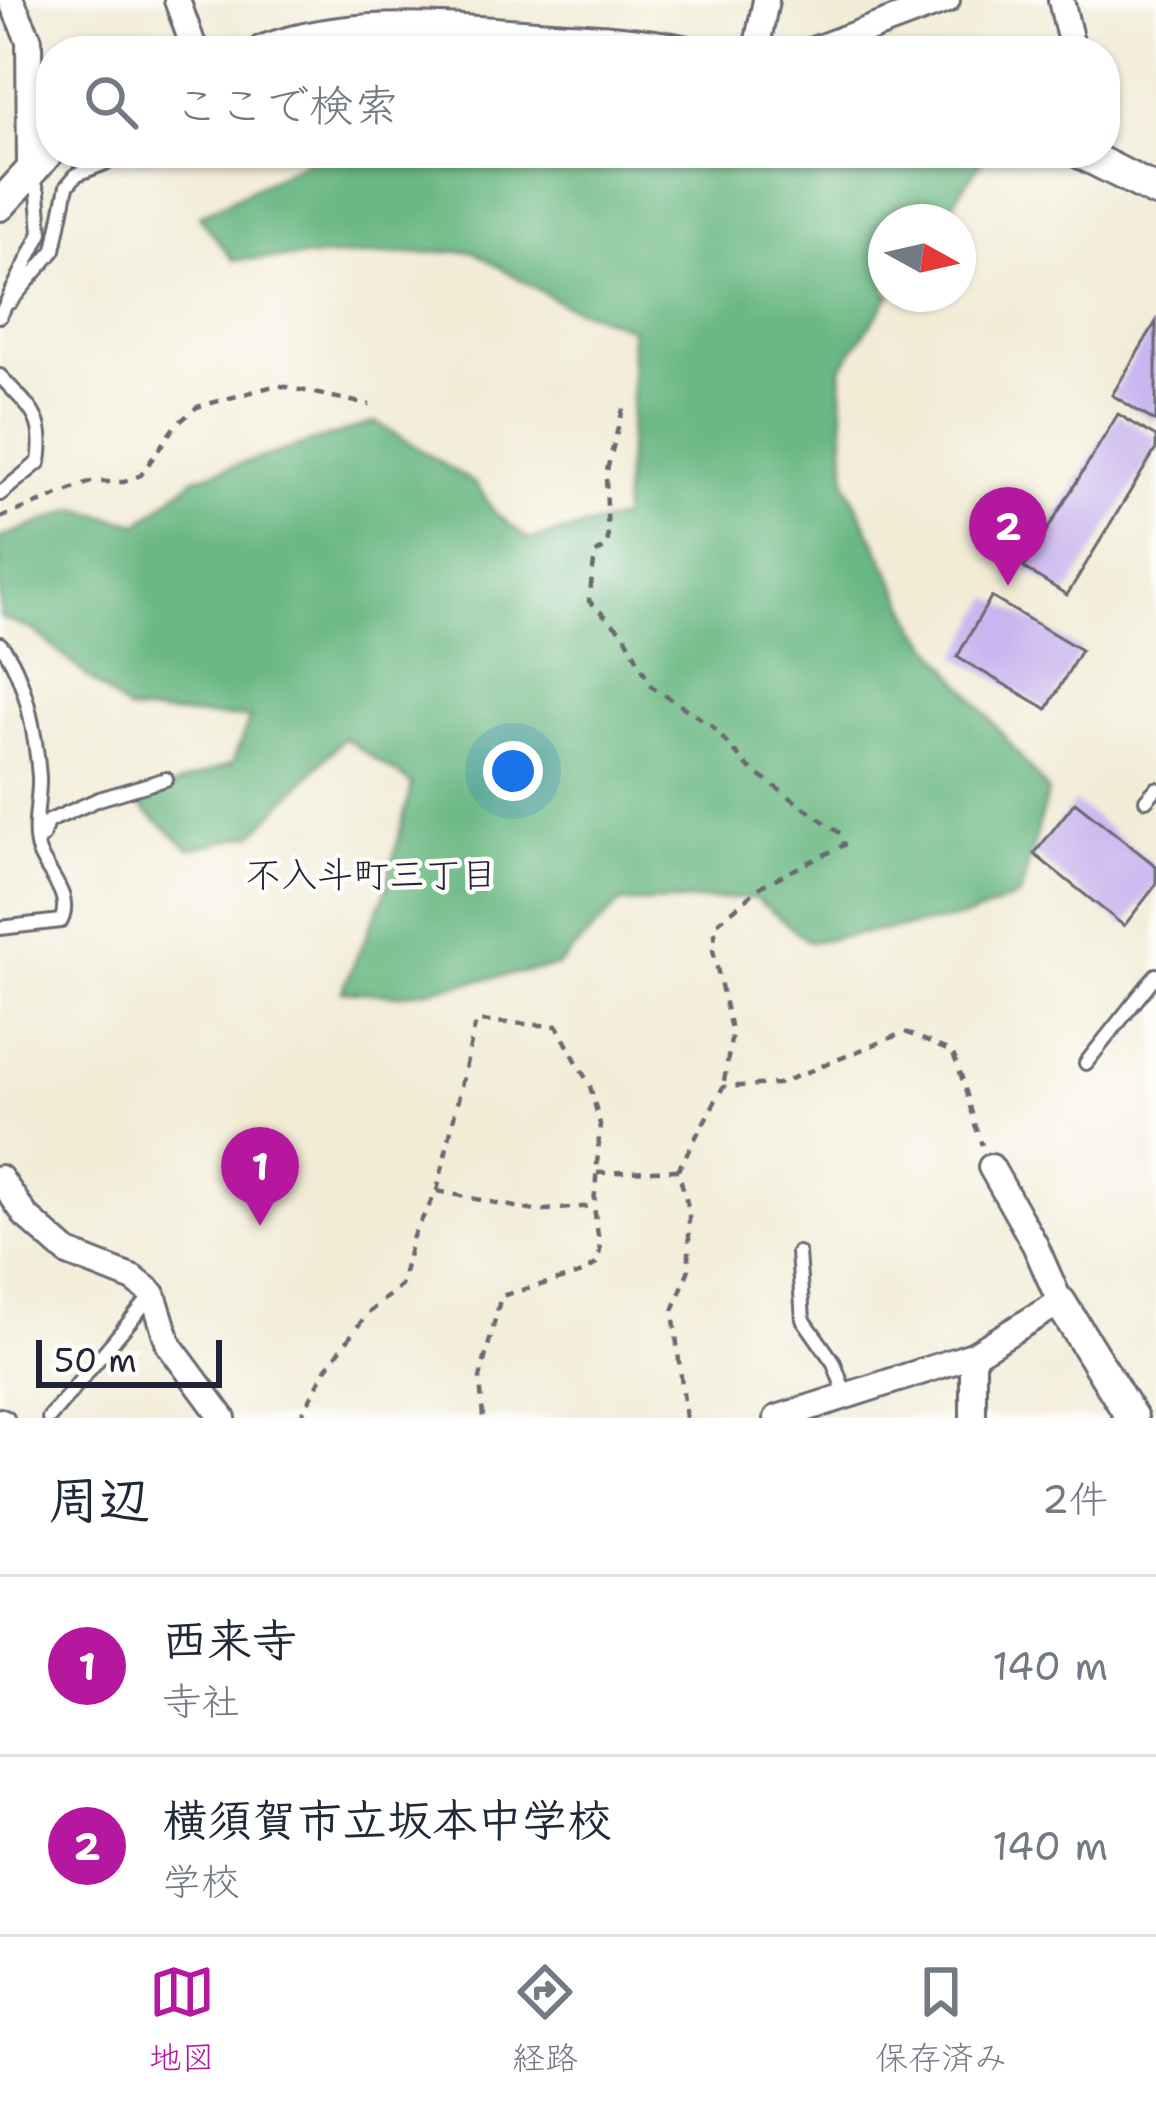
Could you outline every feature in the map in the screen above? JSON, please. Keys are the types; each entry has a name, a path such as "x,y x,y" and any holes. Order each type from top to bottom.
{"street":[{"path":"11,0 29,40 36,116"},
{"path":"177,0 190,36"},
{"path":"759,36 766,0"},
{"path":"850,36 947,0"},
{"path":"1061,0 1069,36"},
{"path":"324,36 360,30 539,36"},
{"path":"0,206 36,164"},
{"path":"1114,168 1156,191"},
{"path":"991,1167 1035,1245 1060,1302 1132,1418"},
{"path":"0,1178 26,1216 68,1253 134,1279 153,1294 169,1345 223,1418"},
{"path":"777,1418 973,1355 1060,1302"},
{"path":"973,1355 973,1418"}],"lane":[{"path":"10,302 40,233 39,168"},
{"path":"0,316 54,250 67,186 77,174 92,168"},
{"path":"0,376 33,412 44,434 39,462 0,494"},
{"path":"0,644 19,670 39,776 38,850 64,903 62,921 0,928"},
{"path":"38,850 47,822 166,778"},
{"path":"1086,1063 1156,975"},
{"path":"798,1253 803,1319 834,1363 847,1396"},
{"path":"49,1418 153,1294"}],"path":[{"path":"0,518 91,482 124,482 141,475 174,427 197,407 277,385 370,405"},
{"path":"623,409 606,474 608,545 596,554 589,601 626,635 651,686 712,726 748,768 841,834 844,845 764,885 716,924 713,950 732,1034 723,1088 678,1170 689,1210 688,1268 673,1311 686,1418"},
{"path":"300,1418 326,1369 367,1314 401,1285 413,1236 437,1191 476,1021 557,1026 590,1085 600,1124 595,1206 600,1251 596,1264 583,1273 501,1296 479,1378 483,1418"},
{"path":"723,1088 778,1084 905,1032 952,1052 991,1167"},
{"path":"597,1173 678,1170"},
{"path":"437,1191 535,1210 595,1206"}],"green space":[{"path":"293,168 977,168 952,204 868,204 868,312 879,312 841,368 846,483 918,629 1048,791 1020,896 967,917 809,942 755,898 620,903 557,966 400,995 342,991 384,895 412,784 344,738 254,834 190,849 134,801 232,763 250,718 129,712 33,630 0,618 0,538 76,509 139,524 195,478 376,422 477,485 494,512 529,540 622,518 632,402 631,328 562,304 473,251 233,260 199,216"}],"building":[{"path":"1156,322 1156,422 1112,395"},
{"path":"1118,414 1156,437 1156,449 1067,595 1024,568"},
{"path":"991,597 1081,650 1047,709 957,657"},
{"path":"1075,802 1156,866 1156,885 1124,926 1034,854"}],"place":[{"name":"横須賀市立坂本中学校","path":"1008,586"},
{"name":"西来寺","path":"260,1226"}],"district":[{"name":"不入斗町三丁目","path":"371,874"}]}
